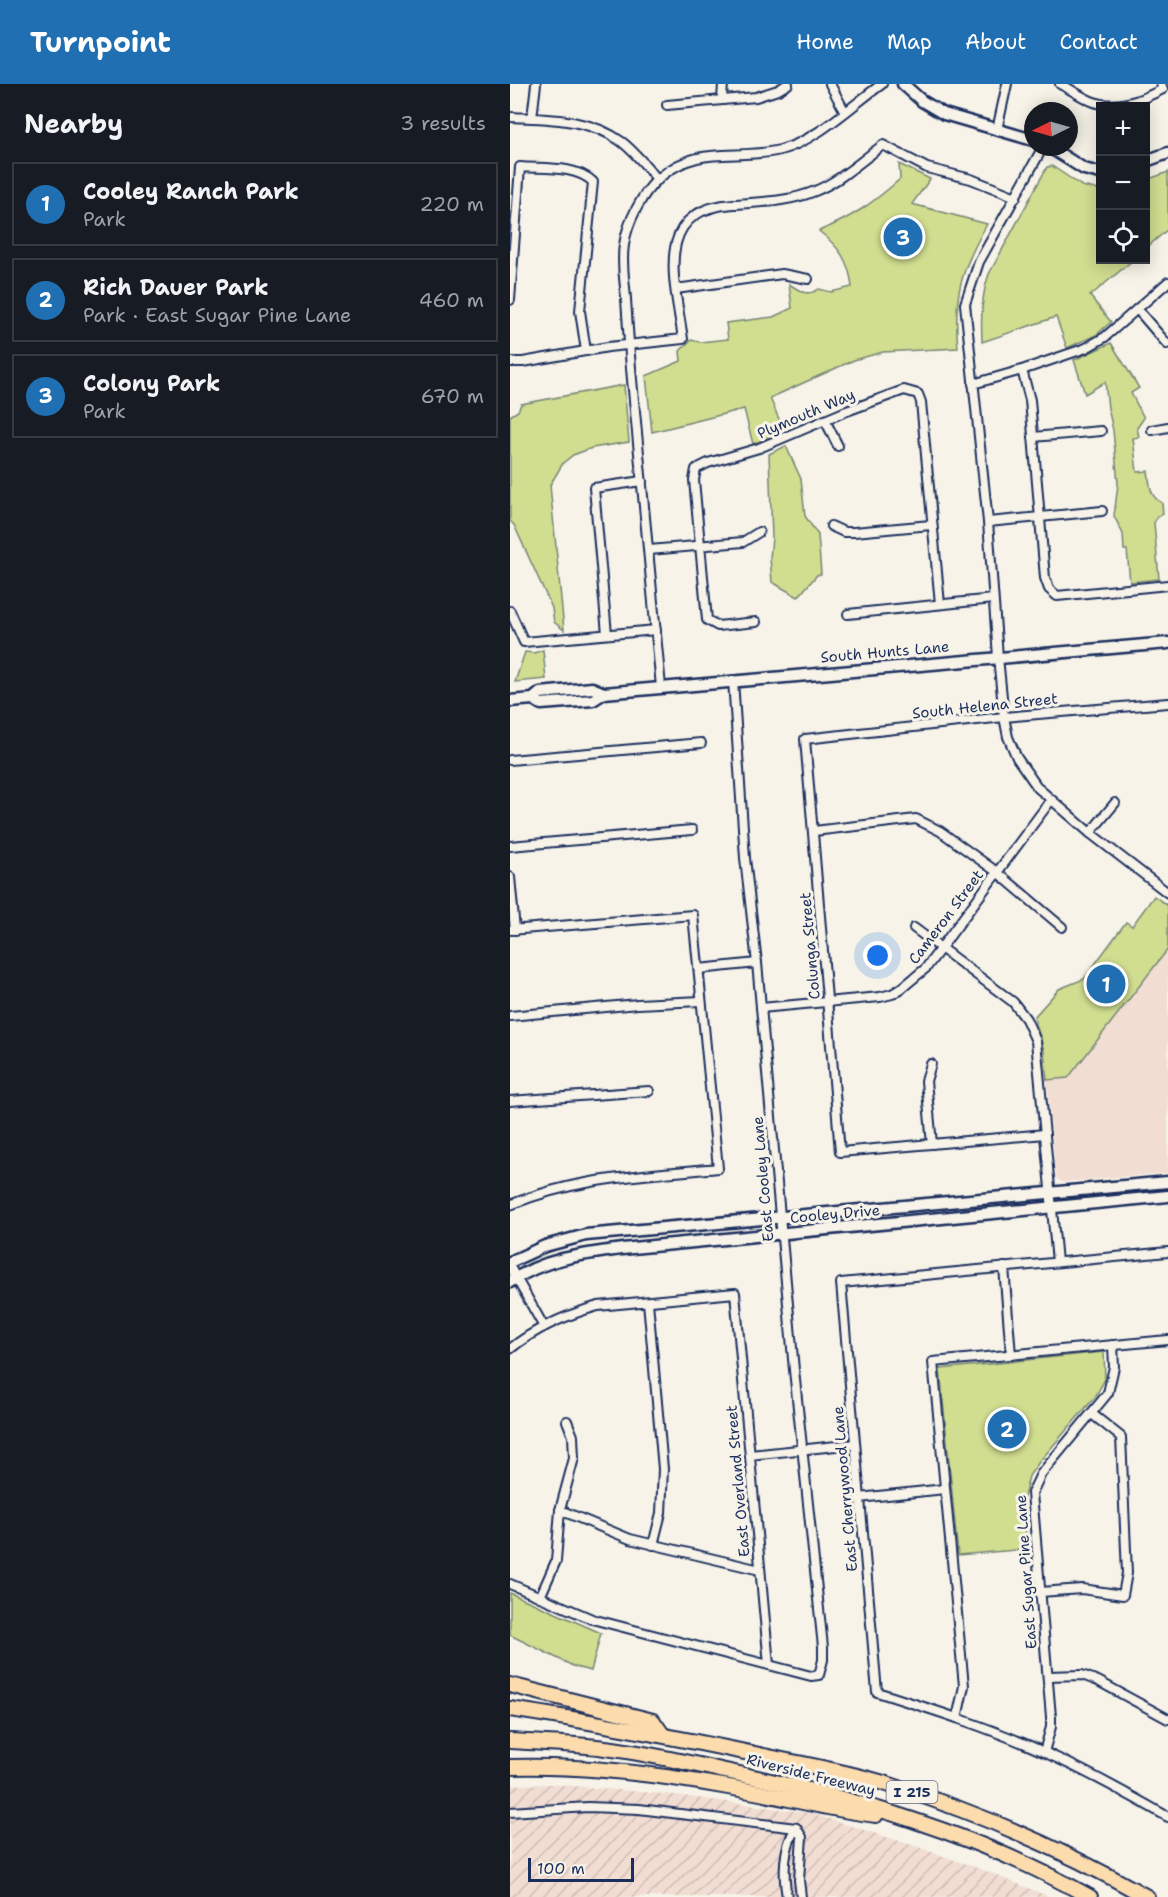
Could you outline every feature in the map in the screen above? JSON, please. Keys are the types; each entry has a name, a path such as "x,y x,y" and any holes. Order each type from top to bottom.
{"highway":[{"path":"510,1685 653,1721 662,1734"},
{"name":"I 215","path":"510,1709 662,1734"},
{"name":"Riverside Freeway","path":"662,1734 873,1780 936,1800 1053,1848 1147,1897"},
{"name":"Riverside Freeway","path":"510,1741 640,1753 807,1788 915,1820 973,1842 1067,1884 1090,1897"},
{"path":"510,1767 540,1766 602,1770 728,1786 853,1812 915,1820"}],"street":[{"path":"532,118 536,84"},
{"path":"722,100 723,84"},
{"path":"667,105 756,97 788,84"},
{"path":"830,84 845,112"},
{"path":"661,687 629,345 623,247 627,231 634,212 658,180 673,169 694,158 718,154 772,151 792,146 845,112 882,84"},
{"path":"903,84 922,101 944,114 1024,138"},
{"path":"997,130 1007,84"},
{"path":"1060,84 1103,105 1124,104 1149,96 1162,87"},
{"path":"510,117 579,122 598,128 621,141 658,180"},
{"path":"510,362 683,339 673,264 676,237 681,227 690,218 714,206 783,200 815,191 836,179 883,145 927,168 971,179 1016,197"},
{"path":"1150,160 1168,153"},
{"path":"1038,156 979,262 965,304 988,522 1004,717 1008,737 1017,758 1038,788 1090,833 1168,893"},
{"path":"1063,156 1084,169 1096,172"},
{"path":"510,300 520,167 582,174 593,183 580,311 586,351"},
{"path":"676,289 782,274 808,279"},
{"path":"973,384 1086,348 1105,336 1168,282"},
{"path":"1137,309 1167,344"},
{"path":"1022,370 1028,388 1046,578 1052,594 1064,595 1168,585"},
{"name":"Plymouth Way","path":"756,622 718,626 707,620 694,480 696,469 708,463 759,448 904,390 918,394 921,402 940,604"},
{"path":"825,420 837,446"},
{"path":"1152,430 1168,427"},
{"path":"1033,437 1101,431"},
{"path":"607,634 594,488 642,481"},
{"path":"988,522 1102,511"},
{"path":"831,526 844,532 854,532 932,525"},
{"path":"649,550 743,542 759,532"},
{"path":"849,614 993,599"},
{"path":"510,610 524,642 656,630"},
{"name":"South Hunts Lane","path":"510,701 533,699 540,693 592,688 604,693 1168,643"},
{"name":"East Cooley Lane","path":"733,680 745,858 823,1647 823,1660 819,1675 811,1676 769,1665"},
{"name":"South Helena Street","path":"805,739 1004,717 1168,703"},
{"name":"Colunga Street","path":"805,739 840,1152 932,1144"},
{"path":"510,760 701,743"},
{"name":"Cameron Street","path":"760,1008 867,999 892,994 915,979 941,948 1051,800"},
{"path":"1090,833 1115,803"},
{"path":"814,831 916,819 940,831 997,872 1062,927"},
{"path":"510,846 692,830"},
{"path":"510,877 512,930 693,915 718,1168 604,1179 543,1192 510,1205"},
{"path":"914,928 1013,1002 1026,1019 1036,1041 1057,1262"},
{"path":"699,969 757,963"},
{"path":"510,1016 638,1004 701,1001"},
{"path":"931,1064 926,1081 932,1144 1045,1134"},
{"path":"510,1101 650,1091"},
{"name":"Cooley Drive","path":"510,1262 545,1246 586,1235 1168,1182"},
{"name":"Cooley Drive","path":"513,1280 547,1264 575,1256 1168,1196"},
{"path":"1011,1355 1004,1267 1168,1252"},
{"path":"510,1267 513,1280 544,1327"},
{"name":"East Cherrywood Lane","path":"957,1718 877,1692 841,1283 1004,1267"},
{"name":"East Overland Street","path":"648,1302 735,1293 769,1665"},
{"path":"510,1349 544,1327 577,1312 598,1306 648,1302 663,1469 661,1513 652,1545"},
{"path":"1168,1340 933,1362 964,1686 957,1718 1044,1752 1087,1772 1168,1817"},
{"name":"East Sugar Pine Lane","path":"1044,1752 1051,1727 1032,1502 1035,1484 1108,1393 1114,1367 1113,1345"},
{"path":"1040,1592 1082,1590 1123,1595 1127,1573 1121,1437 1092,1414"},
{"path":"540,1597 556,1561 560,1510 574,1458 573,1436 567,1421"},
{"path":"750,1455 855,1444"},
{"path":"859,1498 945,1489"},
{"path":"560,1510 630,1539 760,1570"},
{"path":"510,1584 592,1619 769,1665"},
{"path":"1048,1676 1082,1675 1098,1681 1168,1719"},
{"path":"510,1812 588,1807 639,1809 796,1828 802,1837 799,1880 801,1897"},
{"path":"787,1897 784,1881 789,1839 796,1828"}],"shaded area":[{"path":"1168,949 1168,1173 1062,1182 1056,1177 1047,1080 1068,1078"},
{"path":"551,1784 675,1795 810,1813 912,1845 1050,1897 510,1897 510,1785"}],"green space":[{"path":"899,164 930,179 912,204 987,224 971,255 961,283 957,313 958,348 883,352 854,360 770,398 784,431 753,444 744,409 652,432 646,376 681,361 680,351 691,340 700,342 728,339 726,323 773,317 792,308 789,284 807,293 819,289 831,292 852,287 842,255 819,231 852,215 890,188 900,179"},
{"path":"1052,166 1082,186 1096,189 1096,264 1128,264 1090,296 1111,322 1096,335 1067,348 1056,317 982,342 982,308 989,274 1047,167"},
{"path":"1168,172 1168,229 1150,245 1150,210 1150,179"},
{"path":"1111,343 1139,388 1131,393 1144,418 1137,428 1139,437 1133,438 1137,472 1148,471 1152,493 1162,503 1163,514 1157,517 1154,523 1159,579 1130,582 1127,550 1124,550 1123,534 1114,516 1118,484 1113,430 1105,382 1085,394 1074,360"},
{"path":"624,385 629,442 592,448 573,455 563,463 550,485 564,630 554,622 552,608 514,525 510,521 510,416 518,411 521,404"},
{"path":"786,446 801,479 805,516 818,535 821,574 817,575 798,597 772,582 770,558 772,538 769,454"},
{"path":"543,650 546,679 515,682 525,652 534,653"},
{"path":"1154,896 1168,906 1168,949 1068,1078 1047,1080 1044,1051 1034,1017 1059,989 1084,979 1126,922 1132,926"},
{"path":"1104,1352 1105,1379 1095,1397 1029,1476 1023,1501 1027,1549 958,1555 940,1369"},
{"path":"510,1593 601,1633 591,1671 575,1667 510,1635"}],"place":[{"name":"Colony Park","path":"903,237"},
{"name":"Cooley Ranch Park","path":"1106,984"},
{"name":"Rich Dauer Park","path":"1007,1429"}]}
